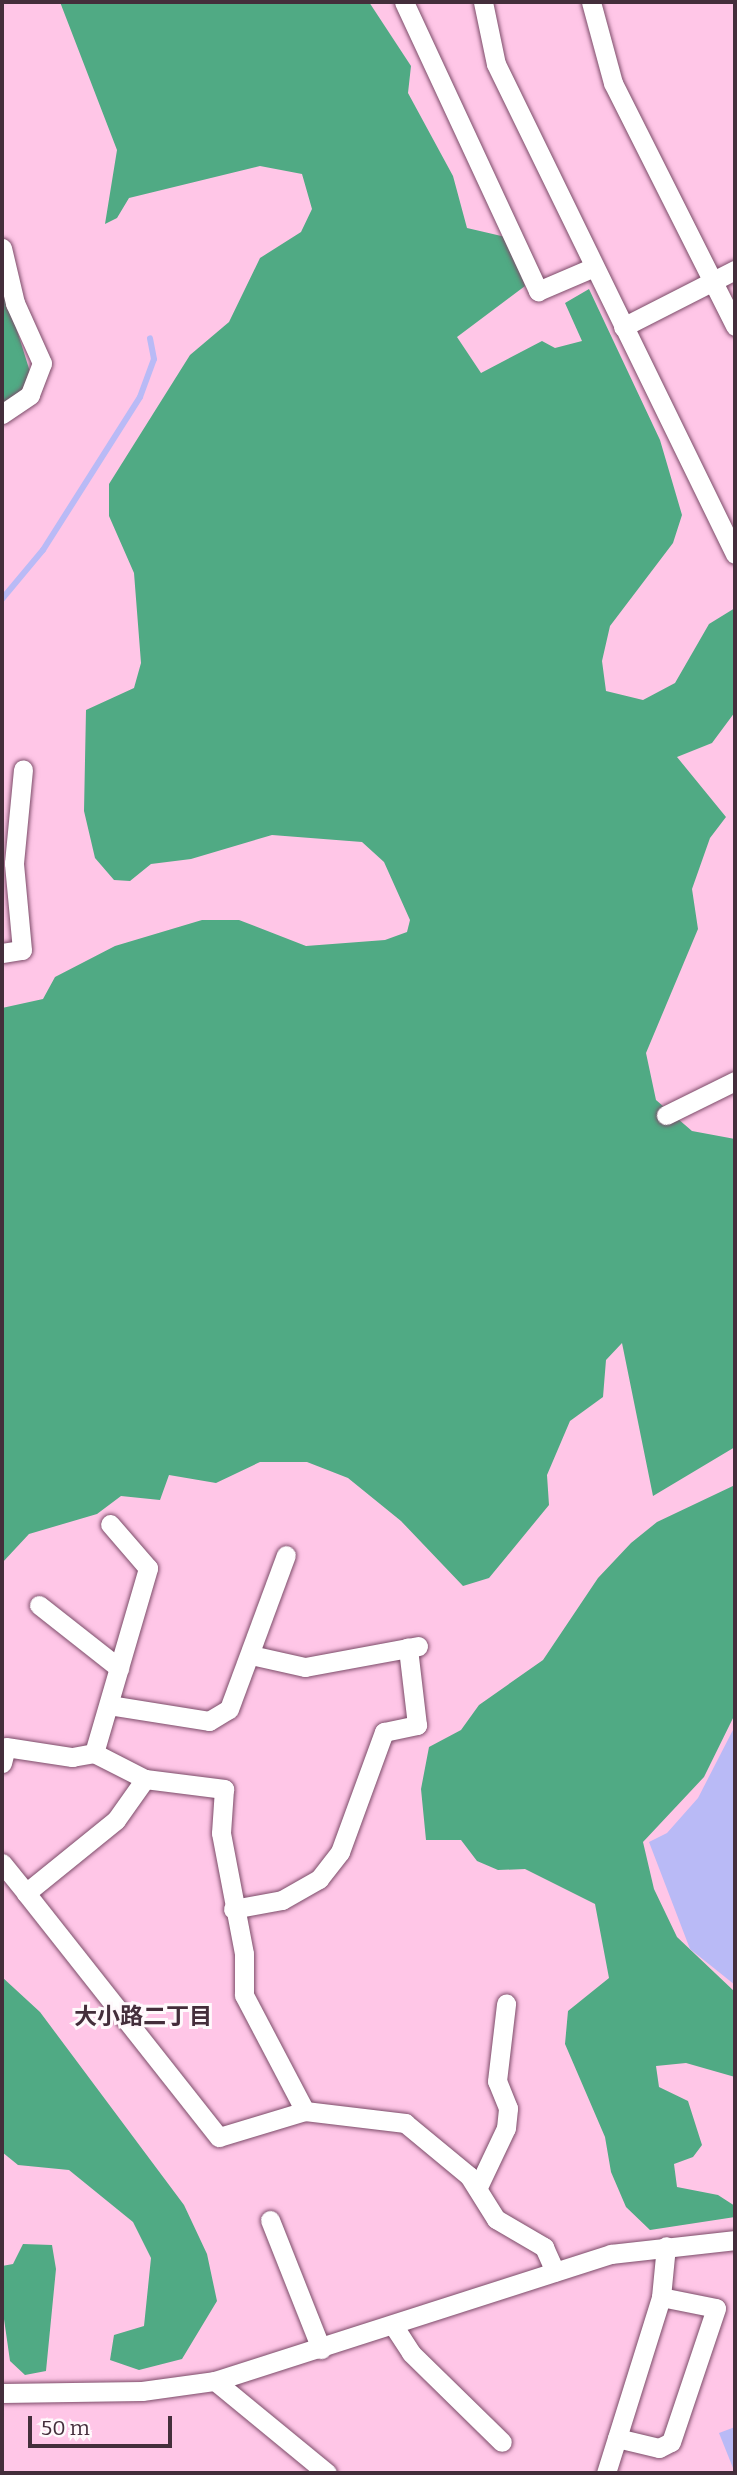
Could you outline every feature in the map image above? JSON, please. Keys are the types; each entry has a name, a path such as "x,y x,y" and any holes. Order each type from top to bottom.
{"street":[{"path":"404,2 538,291 594,267"},
{"path":"483,2 496,64 735,554"},
{"path":"591,2 613,83 735,326"},
{"path":"2,248 15,303 42,363 30,395 2,414"},
{"path":"623,327 735,270"},
{"path":"2,953 22,950 10,819 23,769"},
{"path":"666,1115 735,1081"},
{"path":"94,1753 148,1568 110,1524"},
{"path":"109,1705 209,1721 229,1709 286,1555"},
{"path":"39,1605 119,1668"},
{"path":"233,1909 282,1900 319,1880 340,1852 384,1732 417,1725 414,1647 305,1667 251,1655"},
{"path":"2,1763 6,1747 72,1756 94,1753 145,1779 224,1789 221,1833 233,1909 244,1954 244,1995 306,2111"},
{"path":"26,1893 116,1820 145,1779"},
{"path":"2,1863 219,2137 306,2111 405,2123 478,2187 496,2219 544,2247 555,2272"},
{"path":"478,2187 506,2128 508,2108 497,2081 506,2004"},
{"path":"270,2220 321,2349"},
{"path":"2,2393 142,2391 215,2381 555,2272 666,2246 735,2240"},
{"path":"606,2473 661,2297 666,2246"},
{"path":"617,2438 659,2448 671,2442 716,2308 661,2297"},
{"path":"393,2325 411,2353 502,2442"},
{"path":"215,2381 327,2473"}],"green space":[{"path":"60,2 369,2 411,66 408,93 453,176 467,228 510,238 525,286 457,337 481,373 542,341 555,348 582,341 565,303 589,289 660,440 682,515 673,543 610,626 602,661 606,691 643,700 675,683 709,624 735,608 735,712 712,743 677,757 726,817 710,838 692,889 698,929 646,1053 656,1100 692,1131 735,1139 735,1447 653,1496 622,1343 606,1360 603,1397 570,1421 547,1475 549,1505 489,1578 463,1586 401,1521 348,1478 307,1462 260,1462 216,1483 169,1475 160,1500 121,1496 97,1514 29,1534 2,1563 2,1008 43,999 55,977 115,946 202,920 239,920 306,946 385,940 407,932 410,920 384,862 362,842 272,835 191,859 151,864 130,881 114,880 95,858 84,811 86,710 134,688 141,663 134,573 109,516 109,484 190,355 229,322 260,258 301,232 312,209 302,174 260,166 129,198 117,218 105,224 117,150"},
{"path":"2,282 31,375 19,396 2,404"},
{"path":"735,1485 735,1714 704,1777 643,1842 654,1889 677,1937 735,1992 735,2077 686,2063 656,2066 659,2087 688,2101 702,2145 693,2157 674,2164 677,2187 718,2195 735,2206 735,2217 650,2230 626,2207 611,2172 605,2137 565,2044 568,2011 609,1978 595,1904 525,1869 498,1870 477,1861 461,1840 426,1840 421,1789 429,1747 461,1730 479,1705 543,1660 598,1578 631,1543 657,1522"},
{"path":"2,1977 40,2012 184,2205 207,2254 217,2301 182,2359 139,2370 110,2360 114,2335 144,2326 151,2258 133,2222 69,2170 18,2165 2,2152"},
{"path":"23,2244 52,2245 56,2269 46,2371 25,2375 10,2361 2,2305 2,2266 13,2264"}],"water":[{"path":"735,1726 735,1985 690,1949 649,1842 667,1833 698,1798"},
{"path":"735,2427 735,2473 719,2433"}],"waterway":[{"path":"2,599 43,550 140,397 154,359 150,338"}],"district":[{"name":"大小路二丁目","path":"143,2016"}]}
